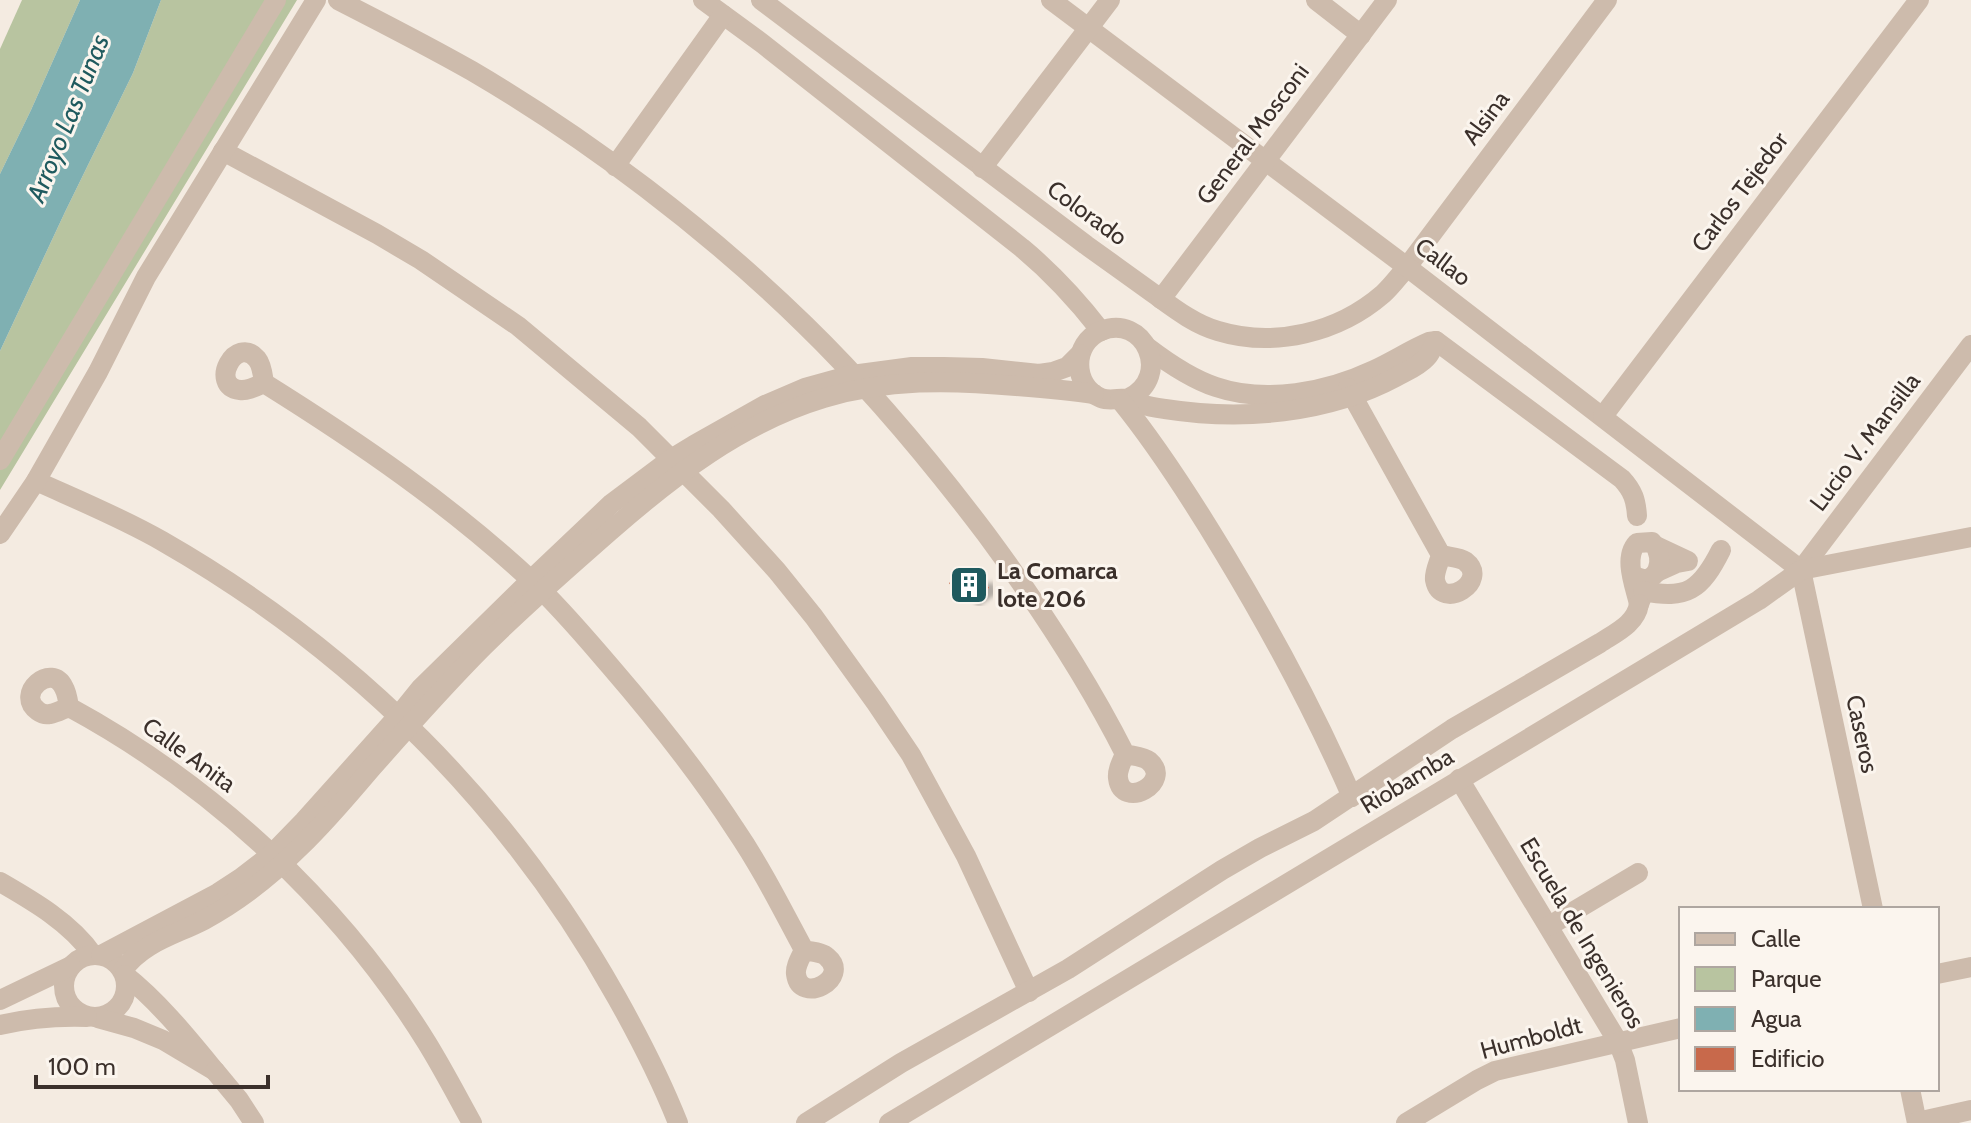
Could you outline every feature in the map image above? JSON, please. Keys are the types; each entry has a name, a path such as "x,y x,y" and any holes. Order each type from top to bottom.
{"street":[{"path":"0,460 276,0"},
{"path":"0,534 36,481 98,372 146,277 316,0"},
{"path":"338,0 473,72 615,166 689,223 804,324 920,449 1004,558 1069,656 1125,754"},
{"path":"703,0 1022,248 1077,300 1101,331"},
{"name":"Colorado","path":"761,0 982,168 1194,322 1216,331 1263,338 1301,335 1331,326 1364,308 1384,293 1407,267"},
{"name":"Callao","path":"1051,0 1407,267 1801,570"},
{"path":"982,168 1110,0"},
{"path":"1316,0 1361,35"},
{"name":"General Mosconi","path":"1161,299 1387,0"},
{"name":"Carlos Tejedor","path":"1603,416 1919,0"},
{"name":"Alsina","path":"1407,267 1597,4"},
{"path":"615,166 723,15"},
{"path":"223,151 421,260 518,326 639,427 721,509 822,627 911,755 966,856 1029,992"},
{"path":"806,1123 901,1063 1068,969 1222,870 1314,821 1452,729 1622,629 1635,617 1644,584 1660,558 1647,545 1632,489 1436,341 1427,357 1413,368 1290,410 1250,414 1166,410 1124,399 1102,399 1086,386 1078,365 1084,344 1092,336 1112,328 1133,332 1147,347 1174,366 1201,381 1235,392 1261,395 1323,388 1349,389"},
{"name":"Lucio V. Mansilla","path":"1801,570 1971,345"},
{"path":"1124,399 1143,388 1151,373 1147,347"},
{"path":"0,1025 50,1016 93,1017 108,1015 116,1010 126,994 124,972 129,961 149,946 204,920 235,901 277,859 304,821 404,720 420,689 537,586 611,504 677,465 730,423 805,388 859,381 912,367 982,368 1039,374 1067,367 1080,354"},
{"path":"859,381 892,384 938,381 1094,394"},
{"path":"264,383 387,462 537,586 627,686 698,777 735,829 804,950"},
{"path":"1349,389 1441,555"},
{"path":"1124,399 1202,517 1276,640 1352,797"},
{"path":"36,481 159,539 239,589 333,658 404,720 473,792 581,936 640,1039 678,1123"},
{"path":"1647,545 1630,556 1644,584 1659,594 1678,594 1693,589 1710,572 1721,550 1743,526"},
{"name":"Riobamba","path":"893,1122 1759,600 1801,570 1971,537"},
{"path":"1647,545 1688,561"},
{"path":"1644,584 1677,563 1708,557 1721,550"},
{"name":"Caseros","path":"1801,570 1873,907"},
{"name":"Calle Anita","path":"69,707 110,730 159,764 223,812 277,859 355,944 393,992 426,1041 472,1123"},
{"name":"Escuela de Ingenieros","path":"1459,779 1618,1042 1625,1060 1638,1123"},
{"path":"97,955 277,859"},
{"path":"1549,926 1638,873"},
{"path":"0,882 42,908 97,955"},
{"path":"0,1000 71,966 85,956 110,958 187,1037 254,1123"},
{"path":"71,966 66,975 65,996 79,1013 134,1028 163,1040 215,1071"},
{"path":"1939,974 1971,967"},
{"name":"Humboldt","path":"1406,1123 1495,1071 1679,1028"},
{"path":"1910,1091 1917,1122 1971,1110"}],"green space":[{"path":"22,0 80,0 0,174 0,49"},
{"path":"161,0 297,0 0,490 0,351 133,73"}],"water":[{"name":"Arroyo Las Tunas","path":"80,0 161,0 133,73 0,351 0,174"}],"building":[{"name":"La Comarca lote 206","path":"970,568 978,580 983,576 989,588 969,602 963,592 958,595 949,583"}],"place":[{"name":"La Comarca lote 206","path":"969,585"}]}
